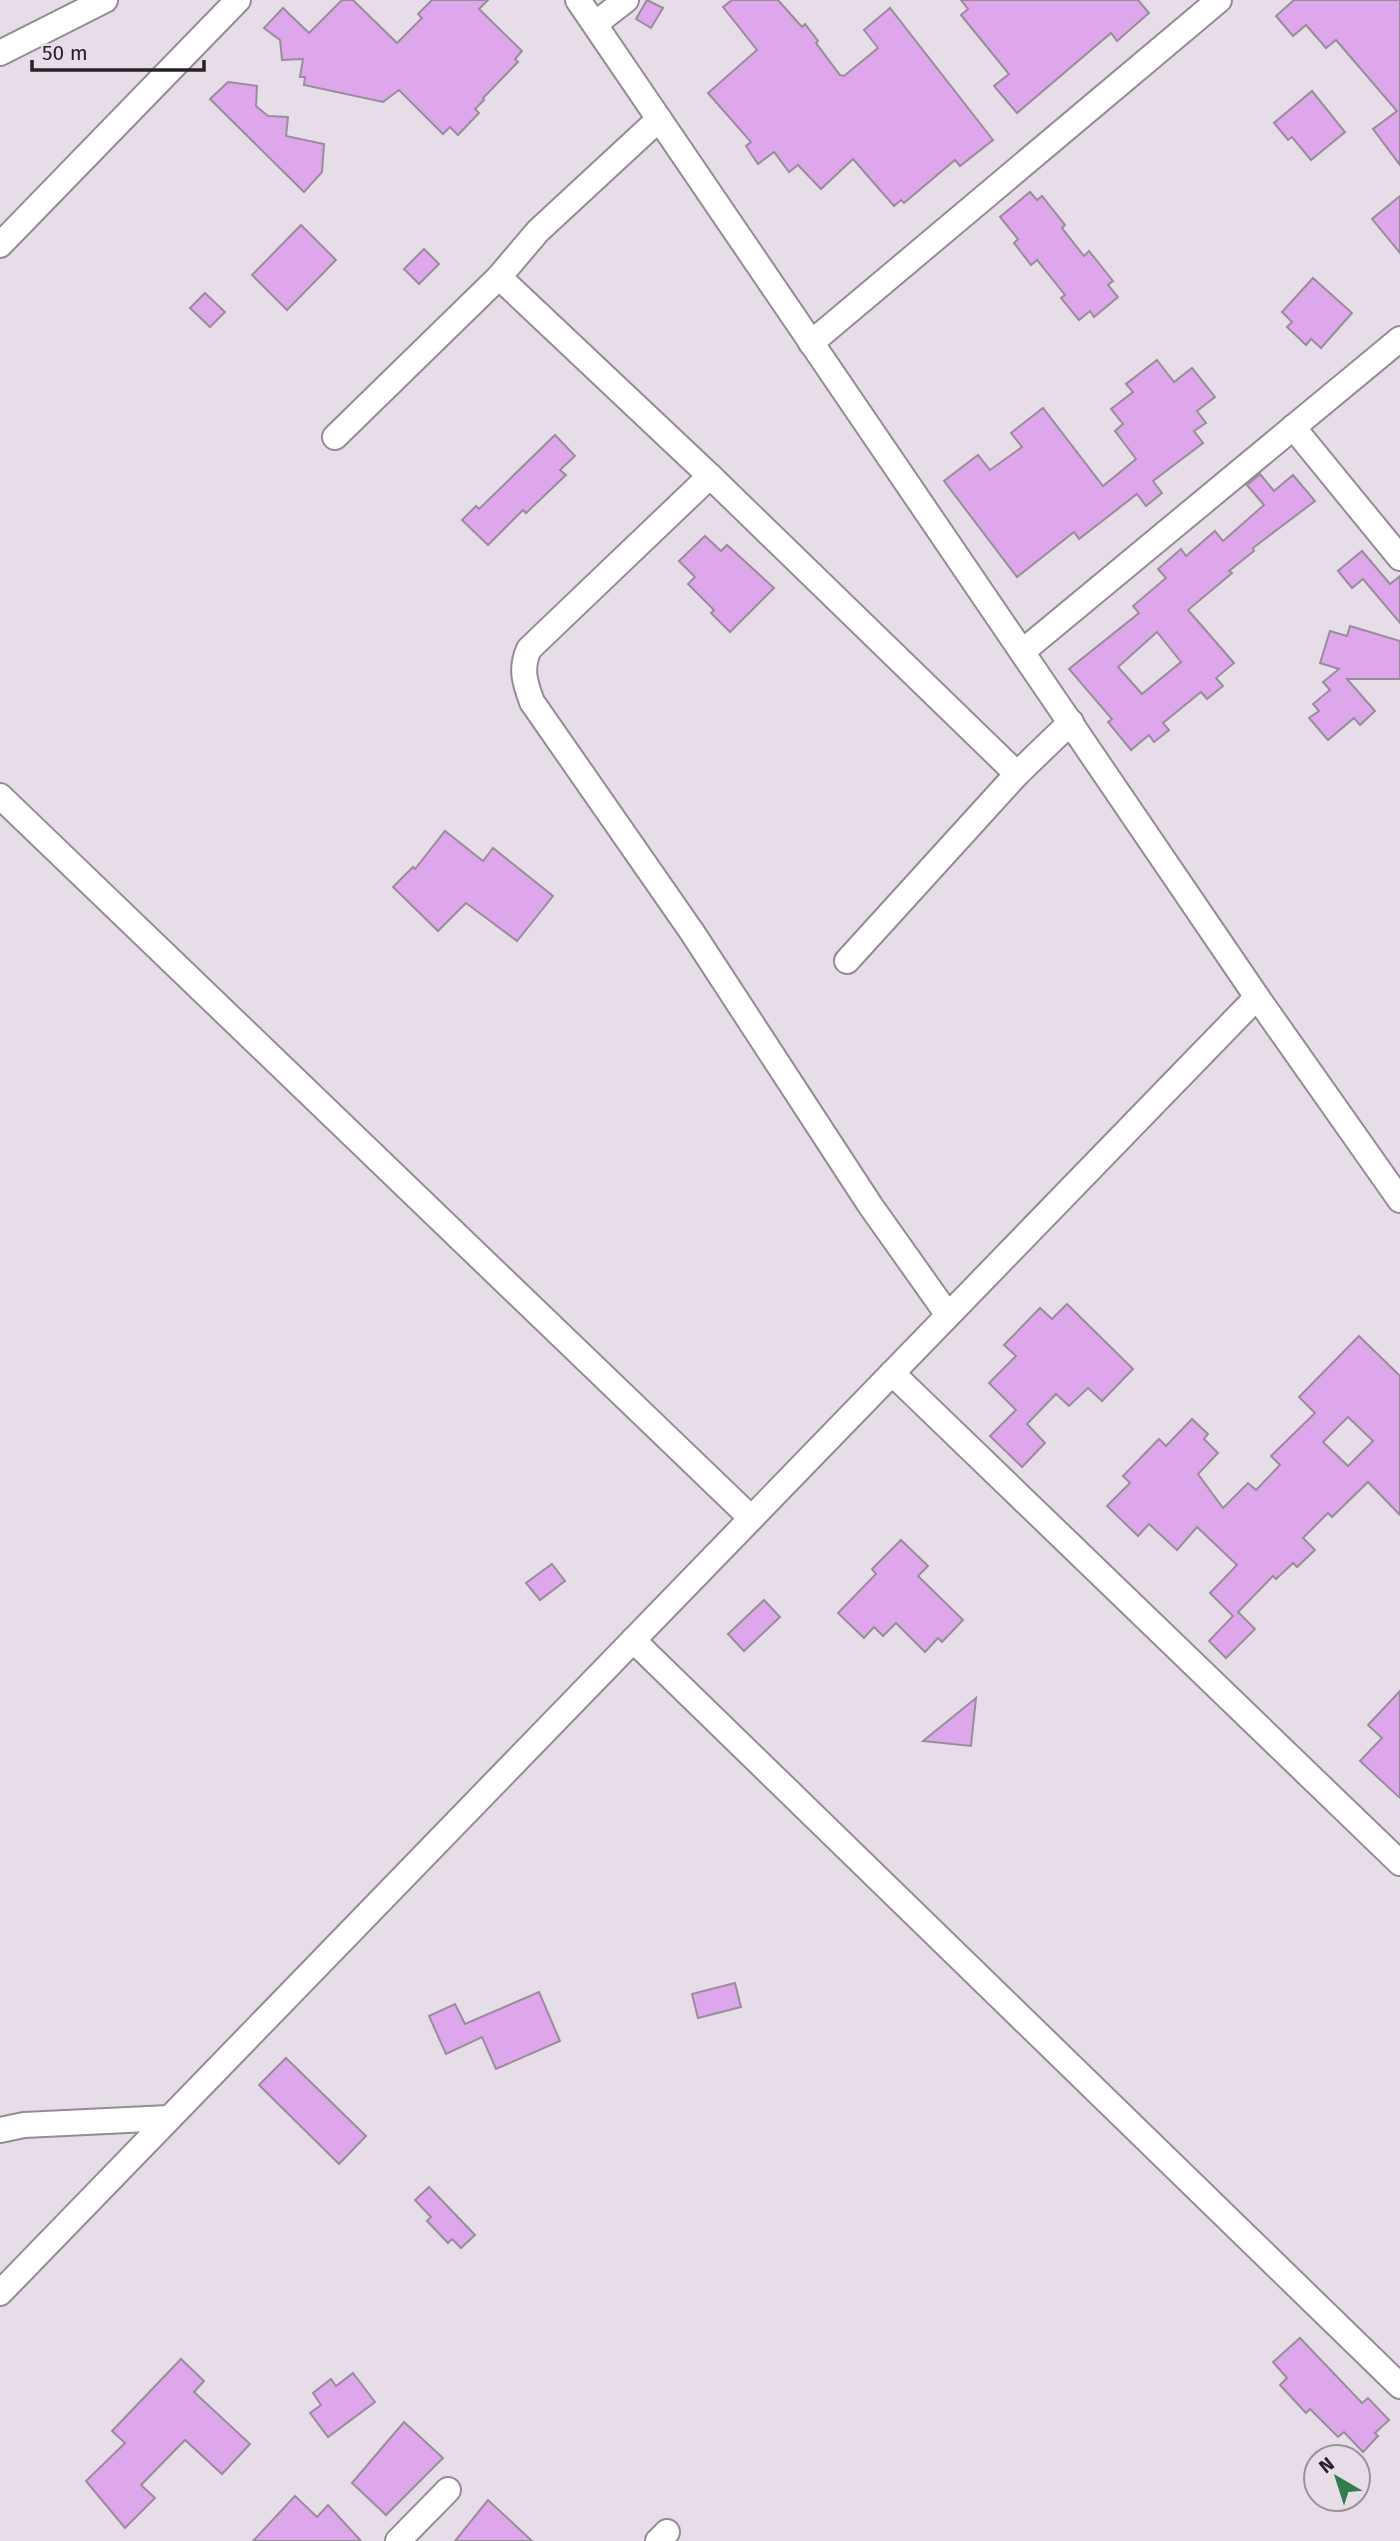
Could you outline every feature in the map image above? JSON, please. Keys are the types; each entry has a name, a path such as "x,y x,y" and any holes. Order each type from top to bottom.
{"street":[{"path":"0,53 105,0"},
{"path":"0,245 238,0"},
{"path":"578,0 1256,997 1400,1200"},
{"path":"595,24 626,0"},
{"path":"811,343 1061,130 1219,0"},
{"path":"335,438 499,277 538,231 659,119"},
{"path":"499,277 1017,774"},
{"path":"1022,652 1400,339"},
{"path":"1293,426 1400,558"},
{"path":"710,477 529,649 524,661 523,678 532,702 692,932 870,1205 948,1315"},
{"path":"847,961 1017,774 1071,722"},
{"path":"0,796 751,1518"},
{"path":"0,2293 1256,997"},
{"path":"892,1373 1400,1863"},
{"path":"633,1640 1400,2386"},
{"path":"0,2130 24,2125 169,2118"},
{"path":"398,2541 448,2490"}],"building":[{"path":"342,0 353,0 397,43 422,18 418,14 432,0 488,0 479,9 522,51 515,59 518,62 475,109 479,113 458,135 450,127 443,134 399,90 383,102 304,85 305,77 300,77 303,59 282,60 280,40 264,28 283,8 309,33"},
{"path":"647,0 663,8 651,28 636,19"},
{"path":"732,0 778,0 802,27 805,24 840,75 844,76 878,48 864,30 890,8 993,140 960,166 955,160 904,203 901,200 894,206 853,159 821,189 798,165 789,172 774,152 758,164 746,146 751,142 708,93 757,50 723,7"},
{"path":"961,0 1138,0 1149,13 1117,41 1111,33 1017,113 994,86 1009,74 961,15 968,9"},
{"path":"1294,0 1400,0 1400,165 1373,129 1397,111 1336,40 1326,48 1306,25 1293,36 1276,16"},
{"path":"228,82 257,86 256,106 268,116 288,117 286,136 324,144 322,172 304,192 210,99"},
{"path":"1312,91 1345,132 1311,160 1292,137 1288,140 1274,123"},
{"path":"1030,192 1037,200 1042,196 1065,225 1062,228 1084,256 1089,251 1113,281 1108,285 1118,297 1094,317 1090,311 1079,320 1061,298 1065,295 1037,260 1031,265 1014,243 1018,239 1000,217"},
{"path":"1400,196 1400,253 1372,219"},
{"path":"301,225 336,260 287,310 252,275"},
{"path":"424,249 439,264 419,284 404,269"},
{"path":"1313,278 1352,313 1321,348 1311,339 1306,345 1287,327 1292,322 1282,312"},
{"path":"205,293 225,312 210,327 190,308"},
{"path":"1157,360 1174,382 1192,368 1215,397 1197,411 1206,423 1194,431 1203,443 1153,481 1162,493 1146,506 1137,494 1079,539 1074,532 1017,577 944,481 978,455 990,470 1022,447 1011,433 1043,408 1103,486 1136,459 1115,431 1123,424 1111,409 1133,392 1126,384"},
{"path":"555,435 575,456 560,470 566,475 526,513 523,510 488,545 462,520 476,506 479,509"},
{"path":"1260,474 1274,491 1293,475 1315,501 1253,548 1254,551 1229,571 1232,573 1188,610 1234,663 1216,678 1223,686 1207,699 1201,692 1163,723 1169,730 1154,742 1149,735 1131,750 1108,722 1112,719 1069,669 1139,613 1133,606 1166,578 1158,569 1181,549 1186,556 1215,531 1223,541 1264,505 1247,485","holes":["1157,632 1181,662 1142,694 1118,667"]},
{"path":"705,536 721,551 727,545 774,588 730,632 711,613 714,610 688,584 695,577 679,561"},
{"path":"1362,551 1390,584 1400,576 1400,623 1363,579 1352,588 1338,571"},
{"path":"1350,626 1400,641 1400,679 1347,679 1375,711 1360,725 1354,718 1328,740 1309,718 1319,711 1313,704 1330,690 1323,682 1339,669 1320,663 1330,631 1347,636"},
{"path":"445,831 483,861 493,848 553,896 517,941 466,903 438,931 393,887 413,867 415,869"},
{"path":"1067,1304 1133,1369 1102,1401 1088,1388 1069,1406 1056,1394 1027,1424 1045,1443 1022,1467 990,1436 1016,1410 989,1383 1016,1356 1004,1345 1040,1308 1052,1319"},
{"path":"1359,1336 1400,1376 1400,1515 1368,1482 1332,1517 1328,1513 1303,1538 1315,1550 1297,1567 1293,1563 1276,1579 1273,1576 1238,1612 1255,1629 1226,1658 1209,1641 1233,1616 1210,1593 1237,1565 1197,1527 1177,1550 1149,1524 1138,1536 1107,1506 1130,1483 1123,1476 1159,1439 1166,1446 1192,1419 1208,1434 1204,1439 1218,1453 1198,1474 1223,1508 1248,1483 1256,1490 1280,1465 1271,1456 1315,1413 1299,1397","holes":["1348,1417 1373,1441 1348,1466 1323,1442"]},
{"path":"901,1540 928,1566 918,1576 963,1620 942,1642 938,1638 925,1652 896,1623 883,1636 874,1627 864,1638 838,1613 876,1574 872,1569"},
{"path":"552,1564 565,1581 540,1600 526,1583"},
{"path":"764,1600 780,1617 744,1651 728,1634"},
{"path":"1400,1691 1400,1798 1360,1761 1382,1738 1368,1725"},
{"path":"976,1698 971,1746 923,1741"},
{"path":"735,1983 741,2007 698,2018 692,1994"},
{"path":"539,1992 560,2041 496,2069 482,2037 446,2054 429,2016 455,2004 465,2024"},
{"path":"286,2058 366,2136 339,2164 259,2085"},
{"path":"429,2187 475,2235 461,2248 452,2239 448,2243 427,2221 431,2217 415,2200"},
{"path":"1300,2338 1362,2403 1368,2398 1389,2420 1375,2433 1378,2436 1371,2443 1354,2443 1344,2432 1338,2437 1310,2409 1306,2413 1280,2385 1287,2378 1273,2362"},
{"path":"181,2359 204,2381 194,2392 250,2444 222,2474 185,2440 141,2485 155,2498 125,2528 86,2481 125,2443 112,2431"},
{"path":"353,2373 375,2402 328,2437 310,2413 321,2405 313,2393 331,2379 336,2386"},
{"path":"404,2422 443,2458 386,2515 352,2483"},
{"path":"295,2496 317,2517 328,2505 361,2541 253,2541"},
{"path":"488,2500 532,2541 455,2541"}]}
